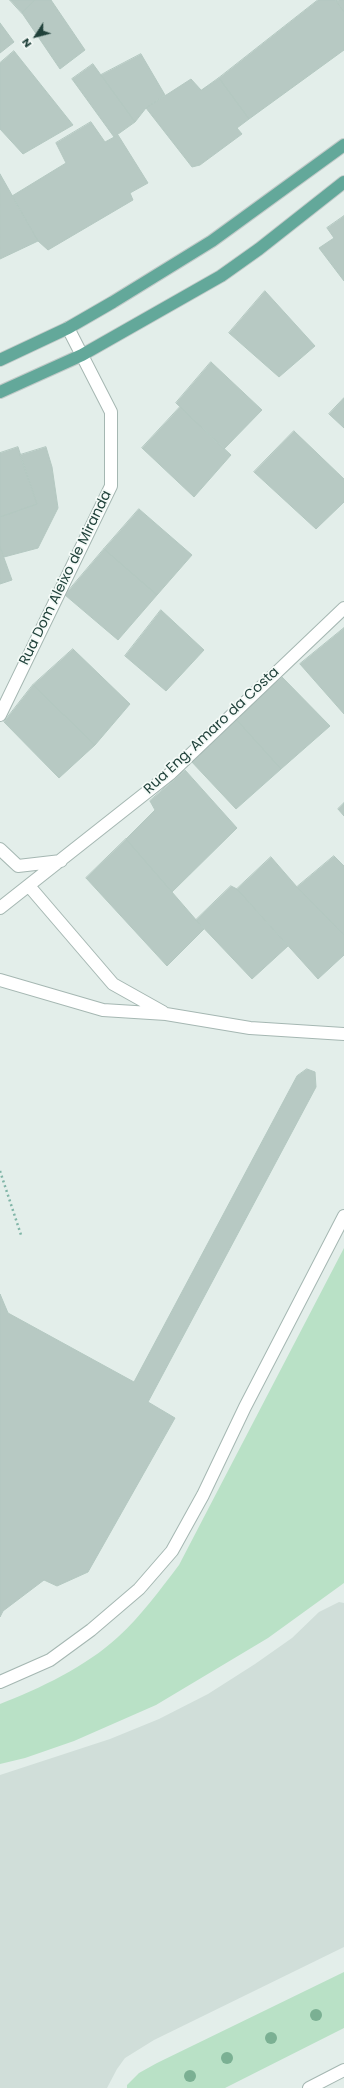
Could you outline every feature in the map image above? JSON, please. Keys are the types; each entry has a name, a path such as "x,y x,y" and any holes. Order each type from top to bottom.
{"main road":[{"path":"0,360 68,328 212,241 344,145"},
{"path":"0,392 82,355 221,276 260,249 344,182"}],"street":[{"name":"Rua Dom Aleixo de Miranda","path":"0,714 111,486 111,412 68,328"},
{"name":"Rua Eng. Amaro da Costa","path":"0,908 171,773 344,608"},
{"path":"0,849 18,866 61,861"},
{"path":"29,886 113,984 166,1014"},
{"path":"0,980 103,1010 166,1014 250,1028 344,1034"},
{"path":"0,1682 50,1660 90,1630 139,1589 172,1551 203,1495 245,1407 344,1216"},
{"path":"309,2088 344,2070"}],"path":[{"path":"0,1171 21,1235"}],"shaded area":[{"path":"339,1602 344,1603 344,1947 154,2040 125,2058 117,2069 107,2088 0,2088 0,1775 110,1739 159,1719 208,1694 292,1638 319,1612"}],"green space":[{"path":"344,1248 344,1583 268,1638 156,1705 74,1741 25,1758 0,1764 0,1704 62,1676 106,1648 135,1620 179,1565"},
{"path":"344,1972 344,2028 225,2088 127,2088 127,2085 139,2073 157,2063"}],"building":[{"path":"10,0 35,0 22,13"},
{"path":"35,0 51,0 85,50 60,69 22,13"},
{"path":"318,0 335,0 344,12 344,50 249,119 219,78"},
{"path":"344,0 344,12 336,1"},
{"path":"0,23 14,42 0,53"},
{"path":"14,51 73,125 23,154 0,129 0,63"},
{"path":"141,54 165,95 146,108 135,122 101,75"},
{"path":"93,64 135,122 114,137 72,79"},
{"path":"219,78 249,119 237,128 242,134 200,165 192,167 146,108 191,79 201,90"},
{"path":"91,122 105,142 118,135 148,183 130,193 133,200 48,250 38,241 12,196 66,163 56,143"},
{"path":"0,174 38,241 0,259"},
{"path":"344,216 344,281 319,248 334,238 327,228"},
{"path":"265,291 315,346 279,377 229,333"},
{"path":"211,362 262,410 224,449 176,403"},
{"path":"344,398 344,428 329,414"},
{"path":"180,407 231,455 194,497 142,448"},
{"path":"294,431 344,479 344,502 316,529 254,472"},
{"path":"18,447 37,504 0,517 0,453"},
{"path":"46,447 52,467 58,508 38,548 4,557 0,547 0,517 37,504 20,455"},
{"path":"139,509 192,555 157,595 104,549"},
{"path":"0,547 12,580 0,584"},
{"path":"104,549 157,595 118,640 65,595"},
{"path":"161,610 204,650 166,691 125,656"},
{"path":"344,628 344,714 300,664"},
{"path":"73,649 130,704 95,745 33,685"},
{"path":"282,677 330,726 281,769 235,718"},
{"path":"33,685 95,745 59,778 4,722"},
{"path":"235,718 281,769 236,809 190,760"},
{"path":"185,770 237,828 172,892 126,839 155,810 150,801"},
{"path":"344,803 344,816 338,809"},
{"path":"126,839 204,929 167,966 86,878"},
{"path":"334,856 344,866 344,935 297,887"},
{"path":"271,857 297,887 344,935 344,955 318,979 237,889"},
{"path":"231,886 237,889 288,946 252,979 196,920"},
{"path":"307,1069 315,1072 316,1087 148,1402 175,1418 88,1572 57,1586 44,1580 3,1611 0,1617 0,1294 8,1313 134,1382 297,1076"}]}
